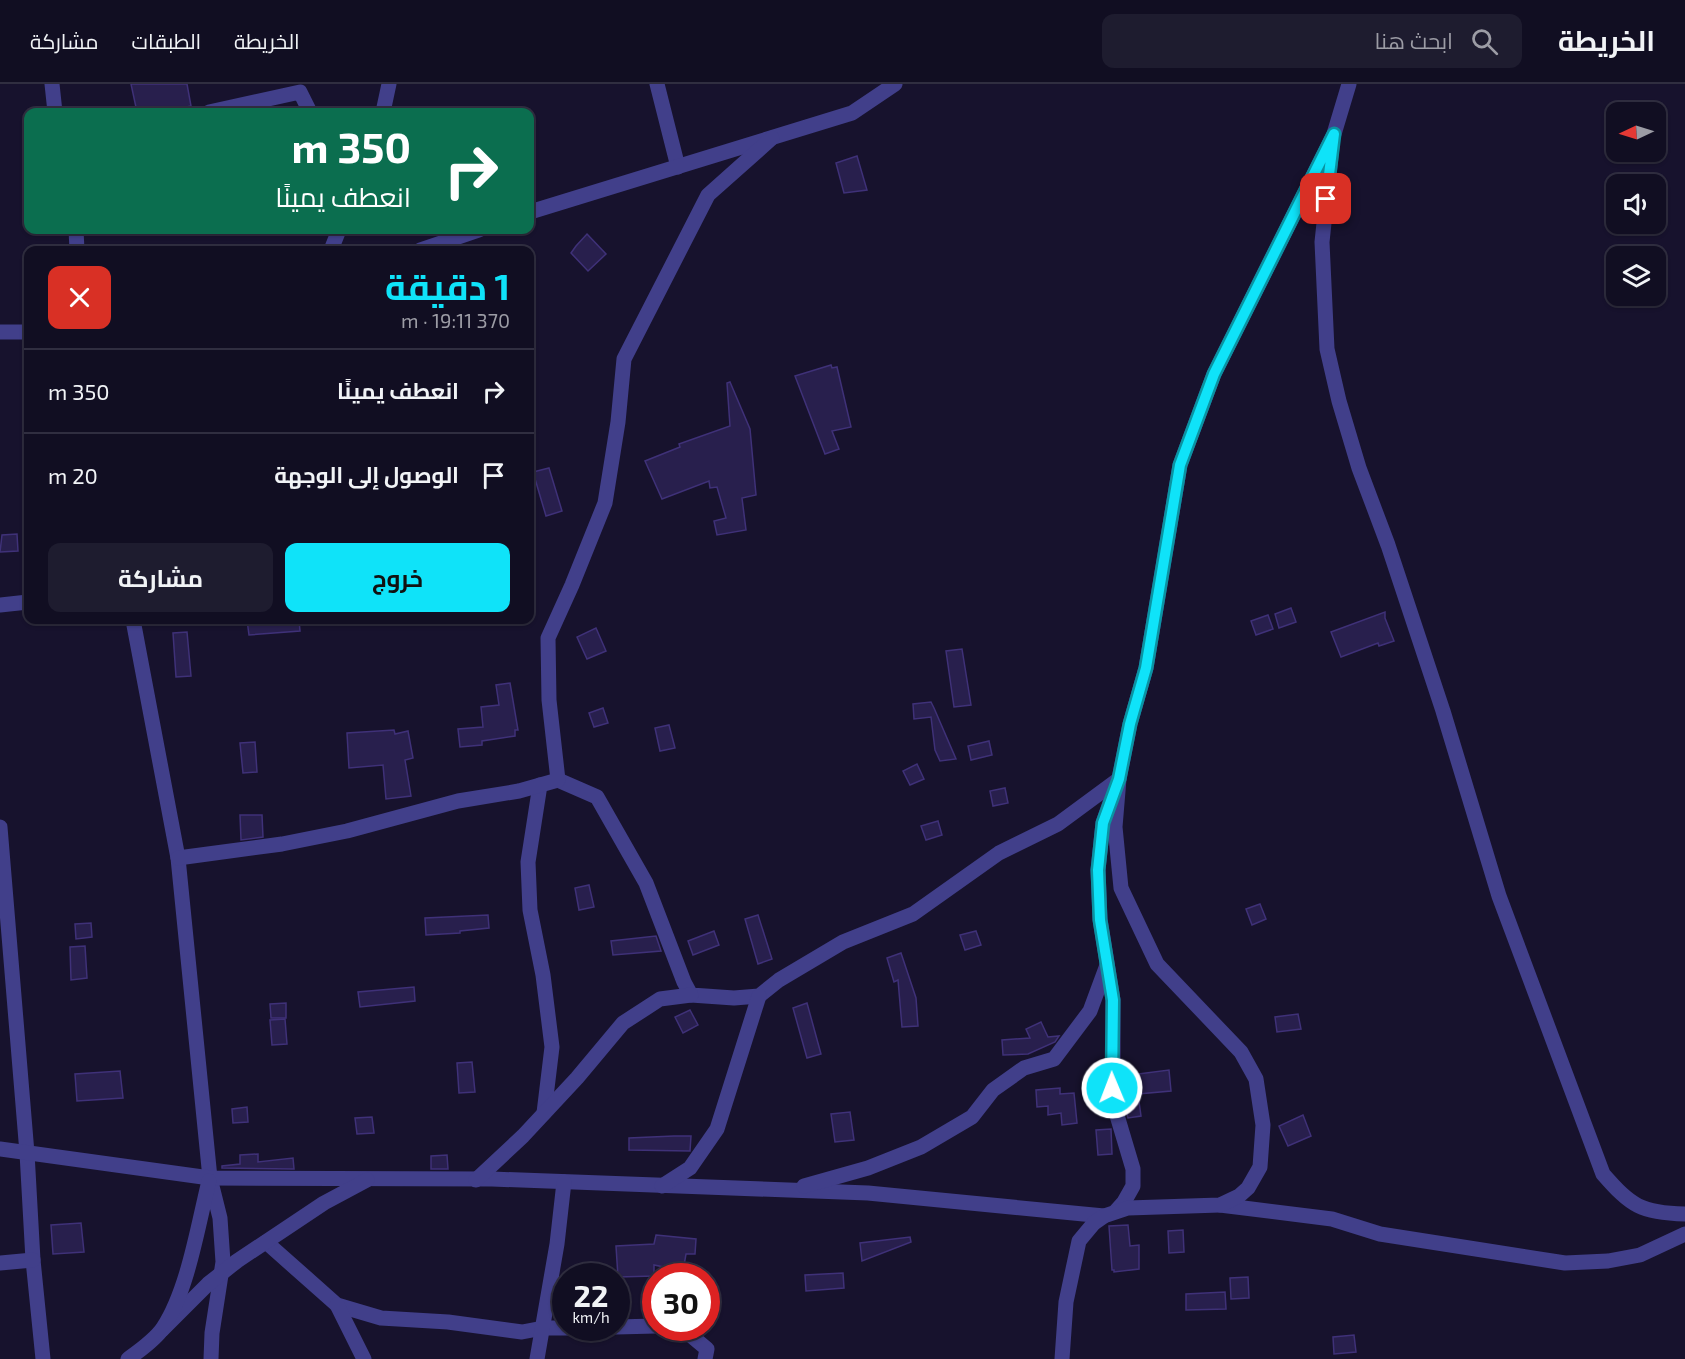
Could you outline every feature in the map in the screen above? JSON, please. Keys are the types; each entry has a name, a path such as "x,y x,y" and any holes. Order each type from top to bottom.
{"street":[{"path":"52,84 55,108"},
{"path":"384,108 389,84"},
{"path":"657,84 678,167"},
{"path":"534,211 852,113 895,84"},
{"path":"1220,1205 1239,1196 1248,1188 1260,1167 1263,1125 1256,1079 1241,1052 1157,964 1134,917 1121,888 1115,827 1119,779 1130,724 1146,668 1180,465 1214,374 1334,134 1350,84"},
{"path":"223,108 292,88 300,92 308,108"},
{"path":"1334,134 1322,242 1327,349 1339,401 1359,468 1388,545 1439,700 1499,896 1603,1174 1624,1198 1649,1211 1685,1214"},
{"path":"558,780 549,700 548,638 605,503 618,422 624,359 708,195 772,138"},
{"path":"432,246 467,234"},
{"path":"0,332 24,332"},
{"path":"0,605 24,602"},
{"path":"134,624 178,858 210,1178 220,1218 223,1262 212,1333 211,1359"},
{"path":"0,1149 210,1178 564,1182 868,1193 1110,1214 1124,1202 1133,1186 1133,1169 1113,1102 1113,1000 1100,920 1098,870 1103,823 1119,779"},
{"path":"662,1186 690,1168 717,1129 759,996 779,980 843,942 913,914 999,853 1058,824 1119,779"},
{"path":"178,858 282,844 347,831 458,801 558,780 597,797 646,884 691,995"},
{"path":"540,785 528,862 530,910 543,975 552,1047 544,1113"},
{"path":"0,827 27,1152 33,1260 44,1359"},
{"path":"789,1190 868,1168 921,1148 972,1117 993,1090 1024,1068 1053,1059 1090,1011 1108,962"},
{"path":"476,1180 577,1078 623,1023 660,999 691,995 734,998 759,996"},
{"path":"162,1330 175,1304 186,1273 210,1178"},
{"path":"128,1359 221,1274 324,1203 370,1179"},
{"path":"537,1359 557,1244 564,1182"},
{"path":"1062,1359 1066,1302 1079,1241 1094,1223 1128,1208 1220,1205 1332,1219 1380,1234 1564,1263 1608,1261 1640,1255 1685,1234"},
{"path":"266,1242 337,1305 364,1359"},
{"path":"0,1263 33,1260"},
{"path":"337,1305 381,1318 448,1322 522,1332 552,1328"},
{"path":"697,1341 707,1349 705,1359"}],"building":[{"path":"131,84 187,84 191,106 136,108"},
{"path":"857,156 867,190 844,193 836,163"},
{"path":"587,234 606,254 588,271 571,253"},
{"path":"831,365 832,368 837,367 851,427 832,431 839,449 825,454 795,376"},
{"path":"730,382 750,429 756,495 742,498 746,530 717,535 714,521 726,518 717,487 710,488 709,481 662,499 645,461 680,447 679,444 730,426 727,383"},
{"path":"549,468 562,511 546,516 534,472"},
{"path":"17,534 18,551 0,552 2,535"},
{"path":"1291,608 1296,622 1279,628 1275,614"},
{"path":"1385,612 1394,641 1379,646 1378,643 1341,657 1331,632"},
{"path":"1268,615 1273,629 1256,635 1251,621"},
{"path":"248,624 299,624 300,631 249,635"},
{"path":"596,628 606,651 587,659 577,637"},
{"path":"187,632 191,676 176,677 173,633"},
{"path":"962,649 971,705 954,707 946,651"},
{"path":"510,683 518,730 515,730 515,736 482,741 482,745 460,747 458,729 483,727 481,707 499,705 496,685"},
{"path":"931,702 956,759 940,761 935,750 931,717 914,719 913,704"},
{"path":"603,708 608,723 594,727 589,713"},
{"path":"669,725 675,748 660,751 655,728"},
{"path":"394,730 395,734 408,731 413,758 405,760 411,796 386,799 383,765 349,768 347,733"},
{"path":"989,741 992,755 971,760 968,746"},
{"path":"255,742 257,772 243,773 240,743"},
{"path":"917,764 924,779 910,785 903,771"},
{"path":"1005,788 1008,803 993,806 990,791"},
{"path":"240,815 262,815 263,837 241,840"},
{"path":"938,821 942,835 926,840 921,826"},
{"path":"589,885 594,907 579,910 575,888"},
{"path":"1260,904 1266,919 1252,925 1246,909"},
{"path":"488,915 489,928 426,935 425,918"},
{"path":"758,915 772,959 758,964 745,919"},
{"path":"91,923 92,937 76,939 75,924"},
{"path":"714,931 719,945 693,955 688,941"},
{"path":"976,931 981,945 965,950 960,935"},
{"path":"656,936 661,951 613,955 611,941"},
{"path":"85,946 87,978 71,980 70,947"},
{"path":"901,953 916,998 918,1026 902,1027 898,980 894,982 887,958"},
{"path":"414,987 415,1001 360,1007 358,992"},
{"path":"286,1003 286,1018 271,1018 270,1004"},
{"path":"807,1003 821,1054 807,1058 793,1008"},
{"path":"690,1010 698,1025 683,1033 675,1017"},
{"path":"1298,1014 1301,1029 1277,1032 1275,1017"},
{"path":"285,1019 287,1044 272,1045 270,1020"},
{"path":"1041,1022 1048,1037 1059,1036 1055,1042 1028,1054 1003,1055 1002,1040 1030,1038 1026,1029"},
{"path":"472,1062 475,1092 459,1093 457,1063"},
{"path":"1169,1070 1171,1091 1138,1094 1141,1116 1128,1118 1123,1099 1123,1076"},
{"path":"120,1071 123,1098 77,1101 75,1074"},
{"path":"1060,1088 1060,1094 1074,1093 1077,1123 1062,1125 1061,1113 1048,1115 1048,1106 1037,1107 1036,1090"},
{"path":"247,1107 248,1122 233,1123 232,1109"},
{"path":"850,1112 854,1140 835,1142 831,1114"},
{"path":"1303,1115 1311,1136 1288,1146 1279,1126"},
{"path":"372,1117 374,1133 357,1134 355,1118"},
{"path":"1111,1129 1112,1154 1098,1155 1096,1130"},
{"path":"691,1136 690,1151 629,1150 629,1138"},
{"path":"258,1154 258,1162 293,1158 294,1169 222,1168 222,1166 240,1164 240,1155"},
{"path":"447,1155 448,1169 431,1169 431,1156"},
{"path":"81,1223 84,1252 53,1254 51,1225"},
{"path":"1128,1225 1130,1246 1139,1245 1139,1269 1114,1272 1109,1226"},
{"path":"1183,1230 1184,1252 1169,1253 1168,1231"},
{"path":"656,1235 696,1239 695,1254 686,1254 684,1263 642,1263 642,1276 630,1277 630,1263 617,1263 616,1246 654,1244"},
{"path":"910,1237 911,1242 862,1261 860,1243"},
{"path":"843,1273 844,1288 806,1291 805,1275"},
{"path":"1248,1277 1249,1298 1231,1299 1230,1278"},
{"path":"1225,1292 1226,1309 1186,1310 1186,1294"},
{"path":"1354,1335 1356,1352 1334,1354 1333,1337"}],"route":[{"path":"1112,1088 1113,1000 1100,920 1098,870 1103,823 1119,779 1130,724 1146,668 1180,465 1214,374 1334,134 1326,199"}]}
